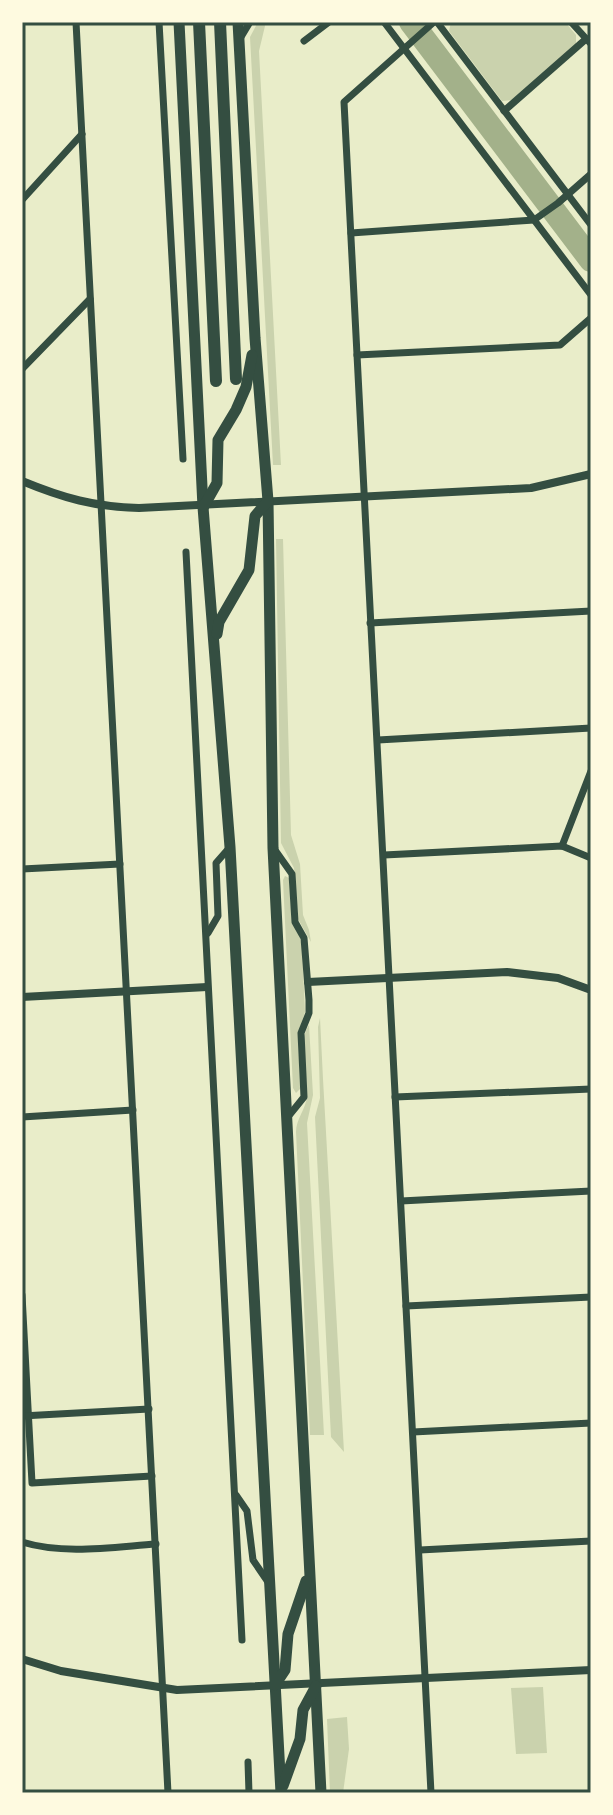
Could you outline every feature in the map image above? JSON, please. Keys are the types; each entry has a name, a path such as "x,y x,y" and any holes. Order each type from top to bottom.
{"highway":[{"path":"179,22 203,507 230,847 281,1792"},
{"path":"199,22 216,381"},
{"path":"220,22 236,379"},
{"path":"238,22 255,338 268,501 273,848 321,1793"},
{"path":"203,507 217,483 218,440 246,387 255,338"},
{"path":"214,646 219,622 249,570 255,516 268,501"},
{"path":"274,1685 285,1670 288,1634 304,1589 309,1557"},
{"path":"281,1792 300,1739 303,1710 316,1685"}],"street":[{"path":"76,22 168,1793"},
{"path":"159,22 183,459"},
{"path":"239,41 250,22"},
{"path":"304,41 329,22"},
{"path":"384,22 591,295"},
{"path":"431,1793 344,102 436,22 591,225"},
{"path":"504,111 589,42 571,22"},
{"path":"162,86 181,76"},
{"path":"22,200 82,134"},
{"path":"351,233 534,220 591,174"},
{"path":"22,369 90,299"},
{"path":"357,355 560,345 591,318"},
{"path":"179,381 197,394"},
{"path":"22,481 57,496 102,507 203,507 531,488 591,474"},
{"path":"186,552 242,1640"},
{"path":"370,623 591,611"},
{"path":"378,740 591,728"},
{"path":"562,846 591,771"},
{"path":"384,855 562,846 591,858"},
{"path":"206,934 218,916 216,863 230,847"},
{"path":"273,848 292,874 295,922 304,938 308,982 309,1013 301,1033 304,1097 287,1118"},
{"path":"22,869 120,864"},
{"path":"308,982 507,972 558,978 591,990"},
{"path":"22,997 207,987"},
{"path":"395,1097 591,1089"},
{"path":"22,1117 133,1110"},
{"path":"401,1201 591,1191"},
{"path":"22,1295 25,1416 32,1483 152,1476"},
{"path":"406,1306 591,1297"},
{"path":"25,1416 149,1409"},
{"path":"413,1432 591,1423"},
{"path":"234,1494 247,1511 253,1560 269,1584"},
{"path":"420,1550 591,1541"},
{"path":"22,1542 75,1549 156,1544"},
{"path":"22,1659 61,1671 164,1689 244,1689 591,1670"},
{"path":"248,1762 249,1793"}],"green space":[{"path":"258,22 264,22 265,26 259,51 281,465 273,465 250,37"},
{"path":"451,22 565,22 576,35 576,44 512,100 502,101 449,31"},
{"path":"276,539 283,539 291,835 300,864 303,915 311,942 298,919 294,868 281,843"},
{"path":"285,876 289,878 292,923 302,947 305,1012 298,1034 300,1089 296,1093 293,1088"},
{"path":"320,1018 344,1452 331,1437 315,1117 320,1098"},
{"path":"309,1025 313,1095 307,1123 324,1435 310,1435 296,1132 307,1096 303,1049"},
{"path":"543,1687 547,1753 516,1754 511,1688"},
{"path":"347,1717 349,1749 343,1793 330,1793 327,1719"}],"waterway":[{"path":"411,22 591,260"}]}
